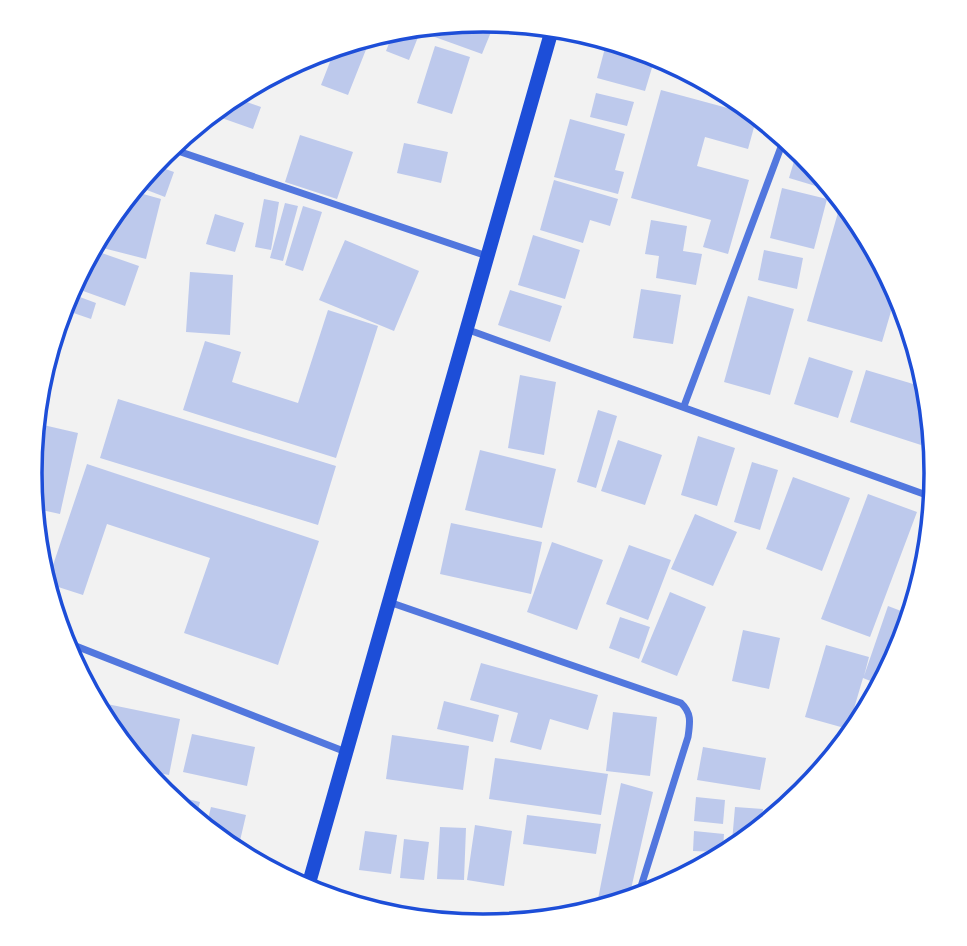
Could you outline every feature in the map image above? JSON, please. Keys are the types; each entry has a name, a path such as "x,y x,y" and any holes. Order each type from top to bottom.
{"main road":[{"path":"310,879 550,37"}],"street":[{"path":"684,406 781,147"},
{"path":"181,152 487,256"},
{"path":"466,329 924,494"},
{"path":"389,602 681,703 688,709 691,722 688,737 641,885"},
{"path":"78,647 347,752"}],"building":[{"path":"491,32 482,54 429,35"},
{"path":"418,36 409,60 386,51 390,42"},
{"path":"435,46 470,57 452,114 417,103"},
{"path":"367,48 348,95 321,85 331,59"},
{"path":"605,49 653,65 645,91 597,78"},
{"path":"661,90 734,110 755,125 748,149 705,137 697,166 749,180 728,254 703,247 711,220 631,198"},
{"path":"596,93 634,102 627,126 590,117"},
{"path":"245,102 261,107 253,129 222,118"},
{"path":"570,119 625,134 615,170 624,172 618,194 554,177"},
{"path":"300,135 353,152 337,199 285,182"},
{"path":"404,143 448,152 441,183 397,173"},
{"path":"795,160 819,187 789,178"},
{"path":"164,169 174,172 165,197 146,190"},
{"path":"554,180 618,199 610,226 590,220 583,243 540,230"},
{"path":"782,188 827,199 814,249 770,238"},
{"path":"142,194 161,199 146,259 103,248"},
{"path":"264,199 279,202 271,250 255,247"},
{"path":"285,203 298,206 283,261 270,258"},
{"path":"303,206 322,212 303,271 285,265"},
{"path":"839,210 866,252 892,307 882,342 807,321"},
{"path":"215,214 244,223 235,252 206,244"},
{"path":"651,220 687,226 683,251 702,254 696,285 656,278 659,256 645,254"},
{"path":"533,235 580,250 565,299 518,285"},
{"path":"345,240 419,271 394,331 319,300"},
{"path":"764,250 803,258 797,289 758,280"},
{"path":"101,253 139,266 125,306 82,291"},
{"path":"190,272 233,275 230,335 186,332"},
{"path":"641,289 681,295 673,344 633,338"},
{"path":"510,290 562,306 550,342 498,325"},
{"path":"748,296 794,309 770,395 724,382"},
{"path":"79,297 96,303 91,319 72,313"},
{"path":"328,310 378,326 336,458 183,410 205,341 241,352 232,382 298,403"},
{"path":"809,357 853,371 838,418 794,404"},
{"path":"866,370 916,385 923,438 921,445 850,422"},
{"path":"520,375 556,382 544,455 508,448"},
{"path":"118,399 336,466 318,525 100,458"},
{"path":"598,410 617,416 596,488 577,482"},
{"path":"45,425 78,433 60,514 44,510 42,473"},
{"path":"698,436 735,448 717,506 681,495"},
{"path":"618,440 662,455 645,505 601,491"},
{"path":"480,450 556,469 542,528 465,510"},
{"path":"752,462 778,470 760,530 734,522"},
{"path":"87,464 319,541 278,665 184,633 210,558 107,524 83,595 57,587 52,568"},
{"path":"793,477 850,498 822,571 766,549"},
{"path":"868,494 917,512 870,637 821,619"},
{"path":"695,514 737,532 713,586 671,569"},
{"path":"451,523 542,542 531,594 440,574"},
{"path":"552,542 603,560 577,630 527,612"},
{"path":"629,545 671,560 648,620 606,604"},
{"path":"670,592 706,607 677,676 641,662"},
{"path":"888,606 903,612 872,682 863,678 851,717 844,728 805,717 826,645 869,657 864,676"},
{"path":"620,617 650,627 639,659 609,648"},
{"path":"743,630 780,638 769,689 732,681"},
{"path":"481,663 598,695 588,730 550,719 541,750 510,742 518,713 470,700"},
{"path":"444,701 499,715 493,742 437,729"},
{"path":"107,704 180,719 169,775 161,773 152,764"},
{"path":"613,712 657,717 650,776 606,771"},
{"path":"192,734 255,747 247,786 183,772"},
{"path":"392,735 469,746 463,790 386,779"},
{"path":"703,747 766,758 760,790 697,780"},
{"path":"495,758 608,774 601,815 489,799"},
{"path":"621,783 653,792 631,889 598,899"},
{"path":"696,797 725,800 723,824 694,821"},
{"path":"185,798 200,802 198,810"},
{"path":"211,807 246,815 240,841 215,823 208,818"},
{"path":"735,807 763,809 763,815 732,837"},
{"path":"527,815 601,824 596,854 523,844"},
{"path":"475,825 512,831 504,886 467,880"},
{"path":"440,827 466,828 464,880 437,879"},
{"path":"365,831 397,835 391,874 359,870"},
{"path":"694,831 724,834 723,843 710,852 693,851"},
{"path":"404,839 429,842 424,880 400,878"}]}
